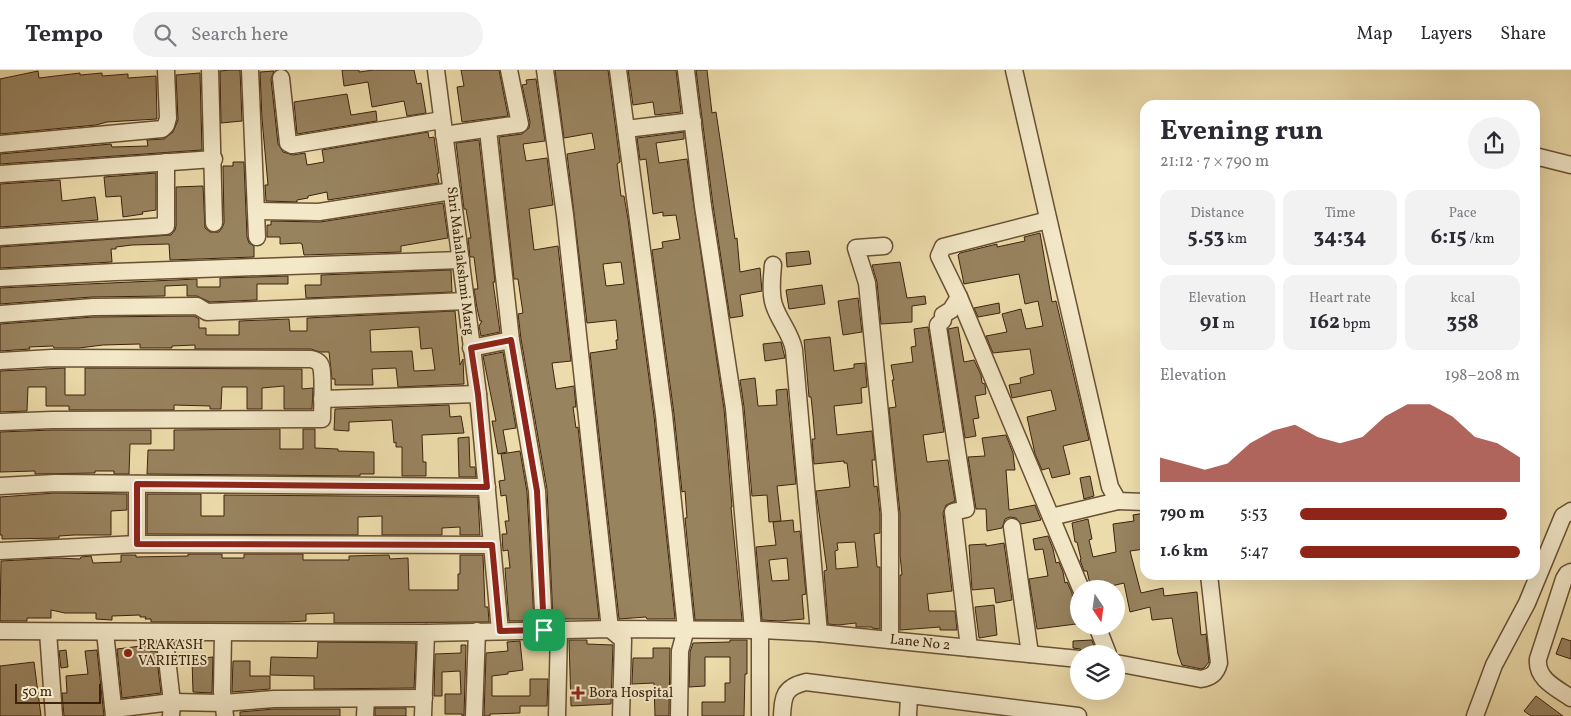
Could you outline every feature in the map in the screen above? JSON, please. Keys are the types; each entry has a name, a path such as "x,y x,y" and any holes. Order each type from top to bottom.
{"street":[{"path":"0,144 162,129 166,125 168,118 166,70"},
{"path":"210,70 214,160 214,224"},
{"path":"250,70 257,237"},
{"name":"Shri Mahalakshmi Marg","path":"436,70 478,394 500,631"},
{"path":"281,78 288,143 292,145 443,128 488,130 520,124 509,70"},
{"path":"545,70 566,216 610,629 623,640 621,716"},
{"path":"618,70 664,415 686,629 680,652 679,716"},
{"path":"686,70 703,206 734,408 756,630 760,716"},
{"path":"1014,70 1110,487 1118,501"},
{"path":"626,129 693,121"},
{"path":"488,130 511,340 537,491 551,630 557,716"},
{"path":"1540,157 1571,165"},
{"path":"0,174 214,160"},
{"path":"0,237 166,226 166,162"},
{"path":"257,211 319,212 452,191"},
{"path":"1048,220 943,247 940,251 940,261 958,297 1077,580"},
{"path":"884,246 856,248 867,284 890,514 890,640"},
{"path":"0,278 460,260"},
{"path":"773,265 772,296 774,306 794,350 819,633"},
{"path":"958,297 951,310 943,315 943,320 938,325 942,364 966,509 953,512 969,648"},
{"path":"0,314 93,307 197,306 207,312 466,301"},
{"path":"471,348 511,340"},
{"path":"0,361 52,358 311,359 318,361 321,366 322,399 322,419 0,422"},
{"path":"322,399 478,394"},
{"path":"137,484 137,544"},
{"path":"0,486 137,484 487,487"},
{"path":"1051,517 1118,501 1140,502"},
{"path":"1540,572 1563,516 1571,511"},
{"path":"1012,527 1030,654"},
{"path":"0,551 137,544 492,545"},
{"path":"1571,572 1564,579 1537,666 1543,678 1571,698"},
{"path":"1125,665 1201,680 1213,675 1219,663 1210,580"},
{"path":"1475,716 1494,665 1527,603 1537,580"},
{"name":"Lane No 2","path":"0,631 426,633 610,629 756,630 819,633 1070,658"},
{"path":"474,716 476,631"},
{"path":"48,632 54,716"},
{"path":"105,632 114,713 172,709 224,710 274,699 424,698"},
{"path":"223,632 224,710"},
{"path":"164,633 172,709"},
{"path":"423,716 426,633"},
{"path":"782,716 785,694 789,689 806,682 1077,716"},
{"path":"908,716 909,696"},
{"path":"365,716 366,699"}],"building":[{"path":"240,70 242,121 221,123 220,71"},
{"path":"342,70 359,70 359,72 414,70 417,84 421,83 426,113 407,116 404,101 372,107 368,82 344,86"},
{"path":"461,70 499,70 508,116 462,122 457,87 464,86"},
{"path":"555,70 608,70 620,162 617,164 621,196 624,196 628,219 654,416 675,619 647,619 646,617 619,619 590,353 617,349 616,320 587,323 567,154 595,149 592,133 564,138","holes":["621,262 624,284 606,286 603,264"]},
{"path":"628,70 676,70 681,112 655,115 653,102 633,105"},
{"path":"696,70 707,70 712,113 716,112 735,239 737,238 740,272 760,268 762,291 740,295 743,316 730,318"},
{"path":"38,71 39,78 80,73 80,75 102,73 102,76 128,74 128,78 156,76 157,119 107,122 96,125 0,134 0,79"},
{"path":"274,71 271,79 278,144 283,152 293,155 305,153 307,165 324,162 322,150 428,132 429,138 434,137 439,183 328,200 327,192 308,196 308,198 297,200 297,202 266,201 265,185 268,185 260,72"},
{"path":"200,73 202,150 0,164 0,154 111,144 112,147 148,146 147,140 164,139 173,132 178,120 176,75"},
{"path":"536,79 545,141 523,144 526,161 547,158 553,205 529,209 534,250 558,246 571,361 552,363 556,389 574,386 576,407 573,407 576,428 578,427 599,619 553,619 547,489 521,339 518,314 523,313 518,279 514,279 499,137 522,134 529,128 530,122 522,85 527,84 526,80"},
{"path":"347,94 351,115 376,111 377,121 297,134 294,102"},
{"path":"684,132 684,139 656,143 659,163 687,159 724,409 742,620 695,620 685,518 687,518 685,491 682,492 674,414 652,250 663,248 662,242 680,239 676,215 663,216 663,212 653,214 646,159 640,160 637,138"},
{"path":"479,140 495,282 493,282 500,332 481,336 479,326 482,321 480,321 474,289 478,289 474,257 470,257 468,238 471,238 466,209 464,209 456,143"},
{"path":"233,162 244,162 247,237 249,243 254,246 254,257 170,260 169,244 132,245 111,249 112,262 0,268 0,247 171,235 176,226 176,187 203,186 205,228 210,232 219,232 224,223 223,166 233,166"},
{"path":"156,173 156,210 123,217 121,196 106,197 104,177"},
{"path":"60,180 62,201 95,197 98,220 0,227 0,184"},
{"path":"443,203 448,238 401,246 401,252 304,255 302,244 300,243 280,244 280,237 267,237 267,225 271,225 271,221 320,222"},
{"path":"1040,233 1052,302 1056,301 1089,440 1063,446 1070,474 1052,478 1049,468 1042,470 1035,454 1027,417 1056,410 1051,390 1012,398 1009,385 1021,383 1020,378 1034,374 1030,349 993,353 986,336 1007,332 1002,314 1021,309 1026,329 1043,326 1038,301 1025,304 1019,274 964,284 958,255 997,244 997,247 1025,241 1024,237"},
{"path":"809,251 811,264 787,267 786,253"},
{"path":"900,262 907,298 925,296 926,304 912,306 912,322 881,324 877,282 872,265"},
{"path":"451,270 452,292 306,298 305,285 321,285 321,275"},
{"path":"288,276 288,284 257,284 257,300 210,302 197,296 187,296 187,285 165,286 165,296 92,297 0,304 0,288 197,279 197,287 220,287 220,278"},
{"path":"822,285 825,304 789,309 786,290"},
{"path":"858,298 862,332 843,335 838,301"},
{"path":"999,303 1000,313 978,317 974,308"},
{"path":"455,311 460,365 463,359 464,384 398,387 396,368 372,369 373,385 335,385 335,379 332,379 329,352 311,349 195,349 195,345 172,346 172,348 140,348 140,344 79,348 29,347 30,349 0,351 0,324 93,317 194,316 199,319 199,328 206,328 206,335 239,335 239,321 289,319 290,331 307,331 307,318","holes":["419,327 421,349 432,348 435,370 414,371 412,351 371,352 370,330"]},
{"path":"928,327 944,432 923,435 927,462 948,460 955,501 946,505 943,513 952,591 927,594 929,611 955,611 957,630 940,630 940,627 900,630 900,575 902,575 900,513 889,408 896,407 891,365 913,362 911,347 916,346 914,329"},
{"path":"958,327 964,362 974,360 981,375 982,383 985,384 986,394 975,396 979,418 973,419 976,436 965,438 948,329"},
{"path":"830,337 834,371 854,368 854,364 865,363 867,387 861,388 862,403 834,406 837,435 872,431 875,460 872,460 874,487 877,486 880,514 880,533 874,534 877,567 880,567 880,629 856,627 856,623 828,624 824,571 827,570 816,491 850,487 847,463 844,463 844,461 814,464 812,439 815,439 804,340","holes":["855,542 858,567 836,569 835,551 838,550 837,543"]},
{"path":"781,342 785,358 765,361 763,344"},
{"path":"503,352 516,428 503,430 507,452 498,454 492,421 496,421 483,356"},
{"path":"65,368 65,395 85,395 85,368 302,369 302,389 313,388 312,409 284,409 284,386 262,388 262,409 247,409 247,387 222,387 221,409 210,409 210,406 174,405 174,410 69,410 69,406 46,406 46,387 28,387 27,411 0,412 0,371"},
{"path":"755,378 758,406 777,405 776,390 787,389 796,484 777,486 781,521 769,522 767,495 752,496 740,380"},
{"path":"449,405 450,417 461,416 464,433 422,435 423,462 426,462 426,476 402,476 402,447 396,447 396,442 394,443 392,420 349,422 349,431 334,430 335,409"},
{"path":"280,429 280,449 303,449 303,429 315,429 315,448 374,452 374,474 360,474 360,476 147,474 148,450 174,450 174,430"},
{"path":"151,430 151,444 130,444 129,474 114,474 114,471 35,474 35,471 0,472 0,432"},
{"path":"1006,435 1013,453 1015,470 1006,470 1009,510 1035,505 1041,520 1021,524 1016,518 1010,517 1005,519 1002,528 987,531 986,509 976,509 968,457 985,456 982,438"},
{"path":"469,437 470,467 475,467 476,477 459,477 458,438"},
{"path":"520,451 527,492 534,621 509,621 505,568 510,568 508,550 503,551 502,534 507,534 505,521 509,521 506,495 501,496 499,481 505,480 501,454"},
{"path":"1090,476 1094,496 1084,499 1080,478"},
{"path":"55,493 127,494 127,510 111,511 111,535 2,539 2,535 0,535 0,497"},
{"path":"147,494 201,494 201,516 224,516 224,495 478,497 480,535 460,535 460,527 442,528 442,535 382,535 382,516 358,517 358,535 147,534"},
{"path":"1140,514 1140,550 1130,551 1141,593 1163,588 1164,596 1197,592 1201,635 1206,634 1209,662 1204,668 1182,665 1178,654 1172,618 1152,620 1150,607 1130,612 1125,580 1089,580 1087,571 1084,571 1077,542 1075,542 1072,523 1088,519 1092,539 1089,540 1093,557 1116,552 1113,524 1134,521 1133,515"},
{"path":"793,520 794,532 800,531 806,594 802,595 804,619 762,620 756,547 776,545 773,522","holes":["787,558 789,580 772,581 769,560"]},
{"path":"1048,536 1056,563 1059,562 1065,583 1067,582 1070,589 1070,625 1037,629 1029,579 1048,576 1043,549 1035,550 1033,539"},
{"path":"1004,543 1012,600 996,603 994,588 972,590 969,545 986,544 986,546"},
{"path":"188,554 222,554 222,558 244,558 244,554 303,554 303,560 349,560 349,556 389,555 390,559 408,558 409,590 458,590 460,555 483,555 485,607 488,607 489,622 334,623 334,613 306,614 306,621 151,622 151,619 145,619 146,617 140,617 140,615 112,616 112,620 96,619 96,613 65,613 51,610 51,618 27,618 27,621 0,621 1,561 57,558 80,559 81,557 91,556 93,563 121,562 121,555 136,555 136,557 188,556"},
{"path":"994,605 997,635 979,638 975,607"},
{"path":"1562,638 1571,641 1571,659 1556,654"},
{"path":"569,640 587,640 587,644 613,645 611,704 571,706"},
{"path":"730,640 747,640 744,716 702,716 702,702 725,702 725,683 730,683 730,657 705,657 705,686 689,687 690,652 693,643 730,642"},
{"path":"1092,640 1094,645 1073,645 1073,641"},
{"path":"520,641 523,670 492,676 492,696 530,696 530,679 548,679 547,706 520,706 520,713 484,716 486,653 508,651 507,642"},
{"path":"318,642 416,643 414,688 314,689 314,676 270,675 271,657 317,658"},
{"path":"149,645 150,651 156,651 161,693 122,698 117,649"},
{"path":"461,645 466,645 464,716 462,714 445,714 445,694 461,694 460,671 442,672 442,696 434,696 435,654 461,653"},
{"path":"653,648 670,648 669,716 655,716 654,683 632,684 633,658 653,658"},
{"path":"66,650 68,667 61,668 59,651"},
{"path":"97,650 104,716 64,716 62,693 67,693 66,676 88,674 85,651"},
{"path":"213,657 212,693 193,692 192,659"},
{"path":"233,661 250,661 250,676 270,676 270,689 232,692"},
{"path":"34,662 41,716 0,716 0,666"},
{"path":"1536,696 1563,716 1531,716 1524,711"},
{"path":"375,708 406,708 406,716 375,716"},
{"path":"274,709 340,709 340,716 240,716 240,712"}],"place":[{"name":"PRAKASH VARIETIES","path":"128,653"},
{"name":"Bora Hospital","path":"578,693"}],"route":[{"path":"511,340 537,491 544,630 500,631 492,545 137,544 137,484 487,487 478,394 471,348 511,340"}]}
